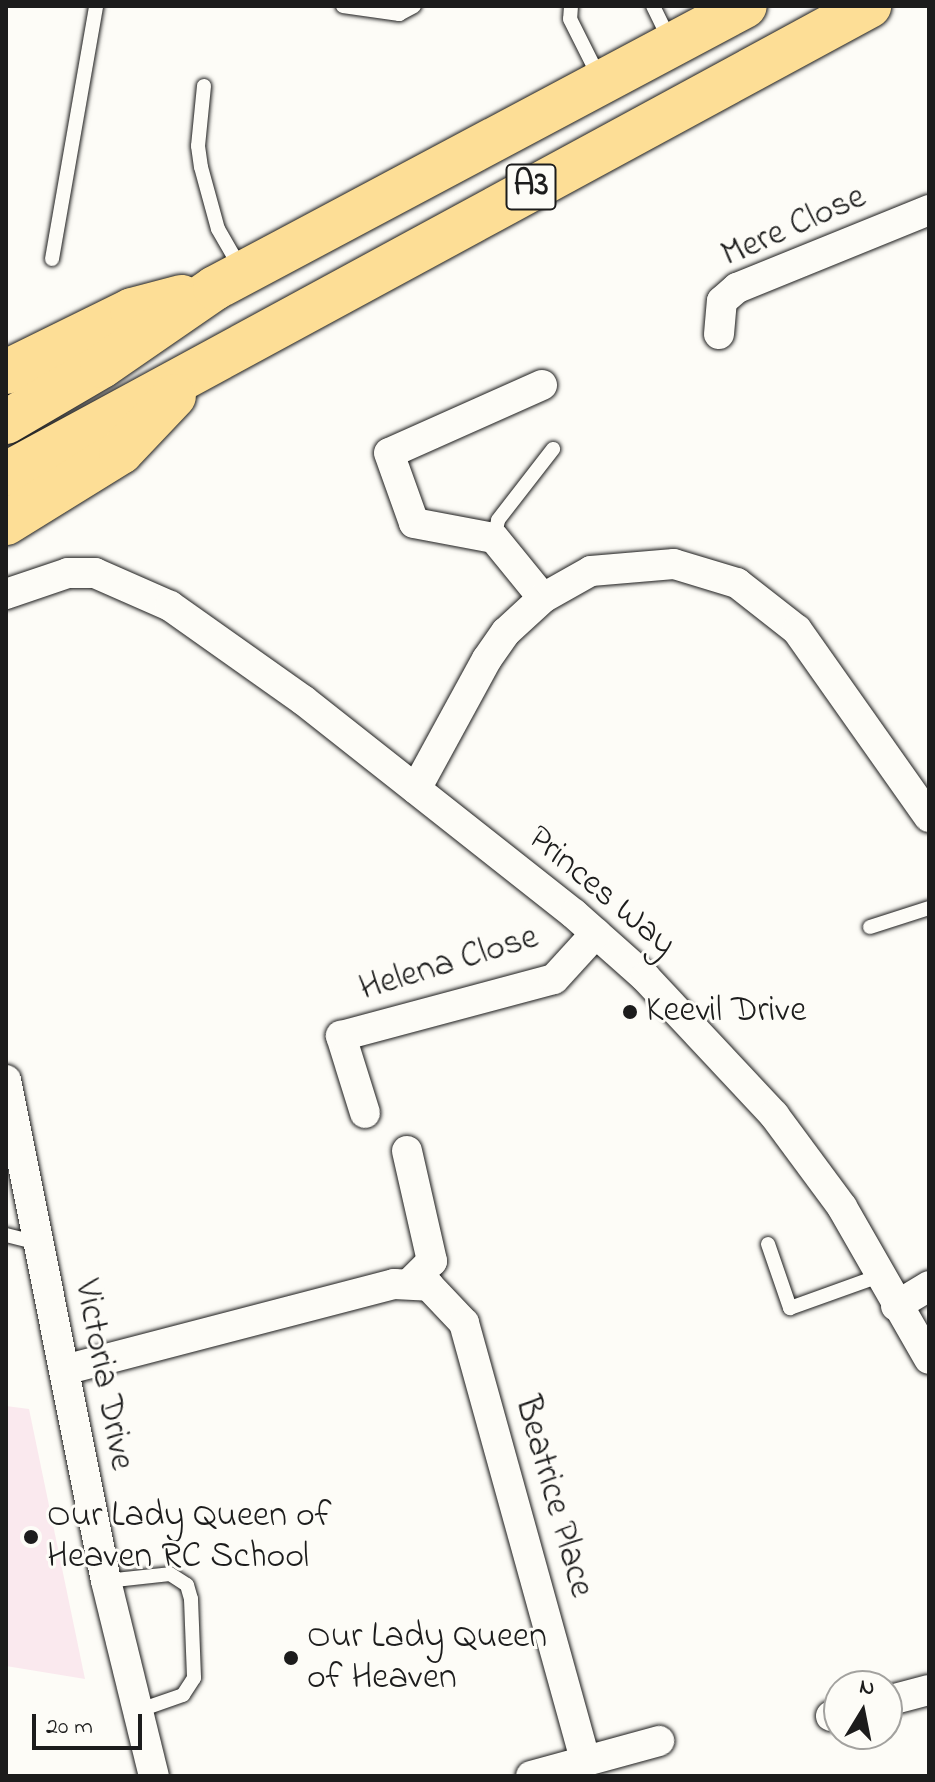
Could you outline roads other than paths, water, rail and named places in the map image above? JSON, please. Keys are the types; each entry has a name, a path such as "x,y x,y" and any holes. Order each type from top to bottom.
{"highway":[{"name":"A3","path":"6,422 102,366 229,280 745,6"},
{"name":"A3","path":"6,474 195,374 285,319 869,6"},
{"name":"A3","path":"6,372 132,310 229,280"},
{"name":"A3","path":"6,523 121,452 195,374"}],"street":[{"name":"Mere Close","path":"719,334 722,301 737,288 929,210"},
{"path":"542,385 389,453 414,523 494,538 543,598"},
{"path":"416,789 487,659 506,632 543,598 591,571 674,564 737,583 797,630 929,817"},
{"name":"Princes Way","path":"6,594 68,573 95,573 124,583 170,606 416,789 596,933 715,1048 774,1115 842,1207 929,1359"},
{"name":"Helena Close","path":"365,1113 341,1036 554,979 596,933"},
{"name":"Victoria Drive","path":"6,1080 106,1581 154,1776"},
{"path":"64,1370 410,1283 432,1261 407,1151"},
{"name":"Beatrice Place","path":"410,1283 429,1286 464,1323 585,1760"},
{"path":"896,1306 929,1286"},
{"path":"903,1697 929,1690"},
{"path":"531,1776 659,1741"}],"lane":[{"path":"52,259 96,6"},
{"path":"343,6 399,14 414,6"},
{"path":"571,6 570,19 602,82"},
{"path":"653,6 672,45"},
{"path":"204,86 198,146 229,280"},
{"path":"494,538 498,520 553,449"},
{"path":"870,927 929,908"},
{"path":"6,1235 38,1243"},
{"path":"768,1244 790,1308 879,1276"},
{"path":"106,1581 170,1574 187,1585 191,1599 194,1678 183,1695 137,1711"}],"place":[{"name":"Keevil Drive","path":"630,1012"},
{"name":"Our Lady Queen of Heaven RC School","path":"31,1537"},
{"name":"Our Lady Queen of Heaven","path":"291,1658"}]}
